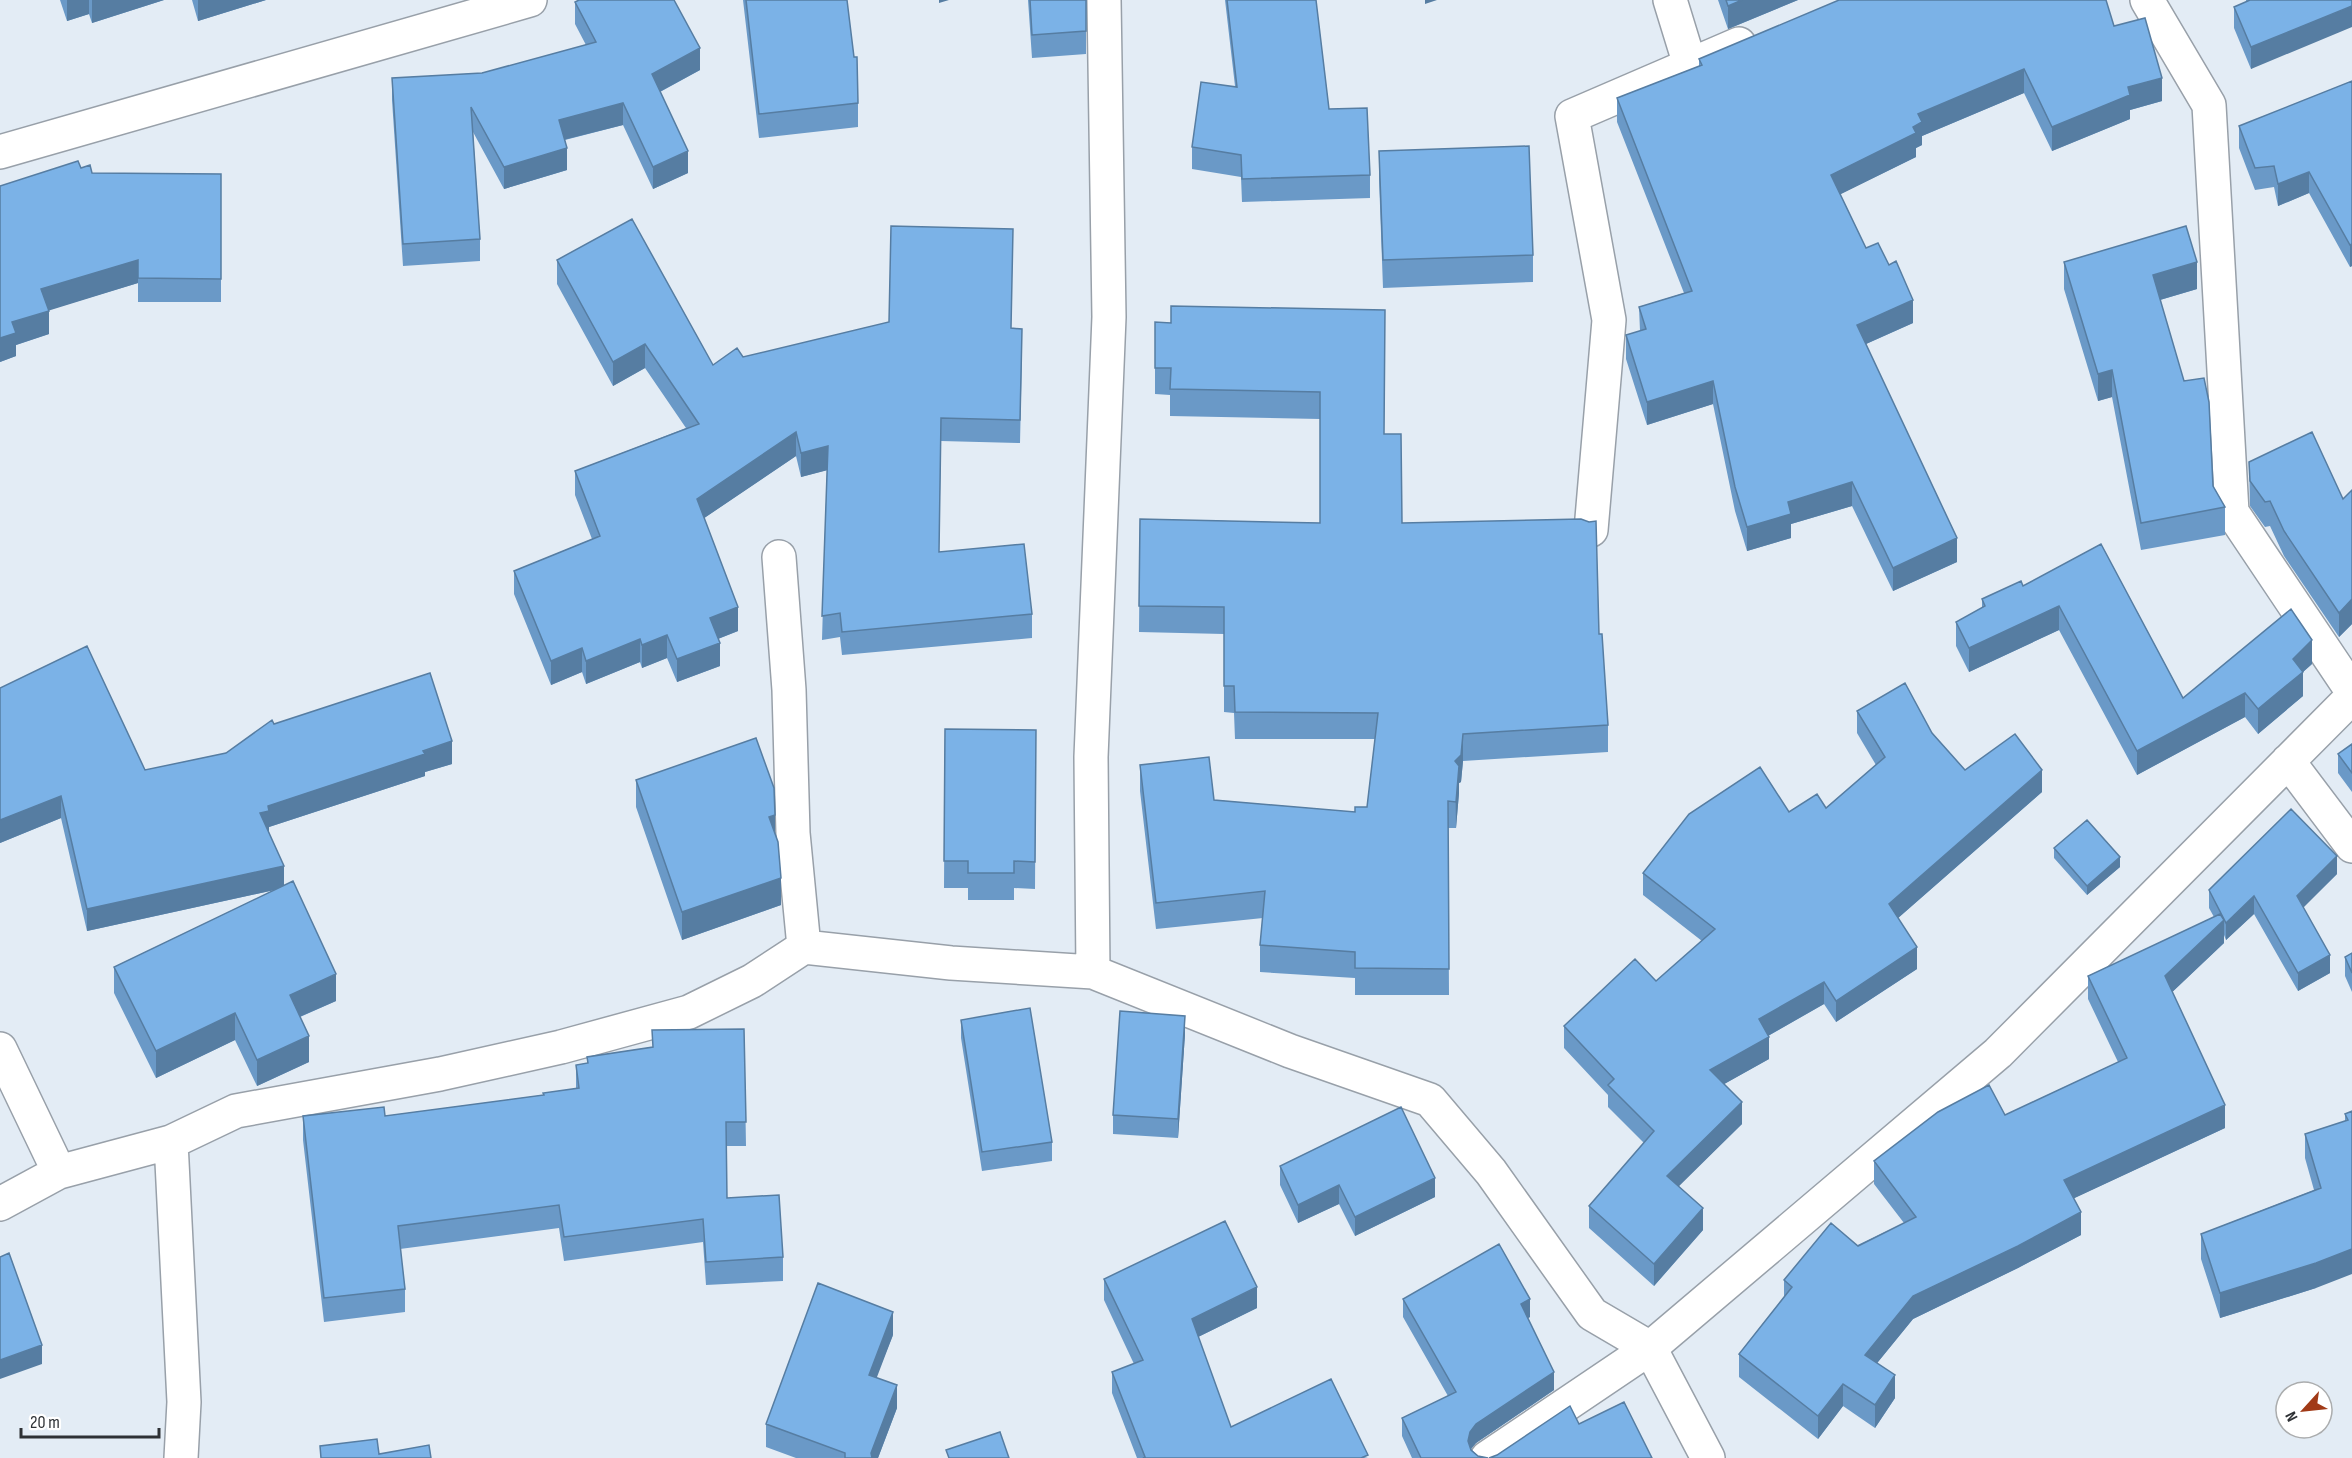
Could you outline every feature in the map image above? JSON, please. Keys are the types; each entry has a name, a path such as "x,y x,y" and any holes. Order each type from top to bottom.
{"street":[{"path":"0,152 530,0"},
{"path":"1093,972 1091,757 1109,317 1104,0"},
{"path":"1670,0 1690,65"},
{"path":"2147,0 2209,105 2232,512 2352,691"},
{"path":"1591,530 1609,320 1572,116 1763,34"},
{"path":"779,557 789,690 794,833 804,947"},
{"path":"1487,1458 1650,1348 1998,1053 2352,697"},
{"path":"2288,761 2352,846"},
{"path":"0,1204 59,1172 171,1142 236,1111 440,1074 561,1047 689,1012 752,981 804,947 951,963 1093,972 1290,1051 1430,1100 1491,1172 1592,1314 1650,1348 1708,1458"},
{"path":"0,1049 59,1172"},
{"path":"171,1142 184,1401 181,1458"}],"building":[{"path":"579,0 674,0 700,48 652,74 688,151 653,167 623,103 559,120 567,148 504,167 471,107 480,239 403,244 392,78 482,73 596,42 575,2"},
{"path":"746,0 847,0 854,57 857,57 858,103 759,114"},
{"path":"1030,0 1086,0 1086,31 1032,35"},
{"path":"1227,0 1316,0 1329,109 1367,108 1370,175 1242,179 1241,155 1192,147 1201,82 1237,87"},
{"path":"1726,0 1742,0 1728,6"},
{"path":"1839,0 2106,0 2114,26 2145,18 2162,78 2128,87 2130,95 2052,127 2024,69 1918,114 1922,122 1913,127 1916,133 1831,175 1866,248 1878,243 1889,265 1896,261 1913,300 1857,325 1957,538 1893,568 1852,482 1788,502 1791,514 1747,527 1735,487 1713,381 1647,402 1626,335 1646,329 1639,307 1692,291 1617,98 1702,65 1699,59"},
{"path":"2250,0 2352,0 2352,6 2251,47 2234,7"},
{"path":"2352,81 2352,244 2350,245 2309,172 2278,184 2274,166 2255,168 2239,126"},
{"path":"1529,146 1533,255 1383,260 1379,151"},
{"path":"78,161 81,168 90,165 92,173 221,174 221,279 138,278 138,260 41,289 49,311 12,322 16,333 0,338 0,186"},
{"path":"632,219 713,365 737,348 743,357 889,322 891,226 1013,229 1011,328 1022,329 1020,420 941,418 939,552 1024,544 1032,614 842,632 840,613 822,616 828,446 801,453 796,432 697,499 738,607 710,618 720,643 677,659 667,635 642,645 640,639 586,661 582,648 551,661 514,571 600,536 575,471 699,424 645,344 613,362 557,260"},
{"path":"2186,226 2197,262 2153,275 2184,381 2204,378 2209,402 2213,486 2225,507 2141,523 2112,370 2098,374 2064,262"},
{"path":"1171,306 1385,310 1384,434 1401,434 1402,523 1581,519 1589,522 1596,521 1599,634 1602,634 1608,725 1463,734 1461,755 1455,761 1459,766 1456,802 1448,801 1449,969 1355,968 1355,952 1260,945 1265,891 1156,903 1140,765 1209,757 1214,800 1355,812 1355,807 1367,807 1378,713 1235,712 1234,686 1224,686 1224,607 1139,606 1140,519 1320,523 1320,392 1170,389 1171,368 1155,368 1155,322 1171,323"},
{"path":"2312,432 2343,499 2352,490 2352,599 2339,613 2284,531 2270,501 2265,502 2250,481 2249,462"},
{"path":"2101,544 2183,698 2291,609 2312,640 2293,659 2303,672 2258,709 2245,693 2137,751 2059,606 1969,648 1956,622 1985,606 1982,599 2021,581 2023,586"},
{"path":"87,646 145,770 226,753 272,720 274,724 430,673 452,741 423,751 425,754 268,806 269,811 260,813 284,866 87,909 61,796 0,820 0,688"},
{"path":"1905,683 1932,733 1965,770 2015,734 2042,770 1889,904 1917,947 1836,1001 1824,982 1759,1019 1769,1037 1710,1070 1742,1102 1667,1176 1703,1208 1654,1264 1589,1206 1654,1131 1608,1085 1614,1079 1564,1026 1635,959 1656,981 1715,929 1643,873 1689,814 1760,767 1789,812 1817,794 1826,808 1885,757 1857,711"},
{"path":"945,729 1036,730 1035,862 1014,861 1014,873 968,873 968,861 944,861"},
{"path":"756,738 774,788 775,815 769,817 778,842 781,878 682,912 636,780"},
{"path":"2352,744 2352,773 2338,754"},
{"path":"2291,809 2337,856 2297,896 2330,955 2298,973 2254,896 2226,923 2209,890"},
{"path":"2087,820 2120,857 2087,886 2054,848"},
{"path":"293,881 336,974 290,995 309,1036 257,1060 235,1013 156,1051 114,967"},
{"path":"2220,914 2224,920 2165,976 2225,1105 2064,1180 2081,1212 2018,1246 1913,1296 1865,1355 1895,1375 1875,1405 1843,1384 1818,1416 1739,1354 1792,1287 1784,1280 1831,1223 1858,1246 1916,1217 1874,1161 1938,1112 1989,1085 2005,1115 2127,1058 2088,976"},
{"path":"2352,953 2352,973 2345,957"},
{"path":"1030,1008 1052,1142 982,1152 961,1020"},
{"path":"1120,1011 1185,1016 1178,1119 1113,1115"},
{"path":"744,1029 746,1122 726,1122 727,1198 779,1195 783,1257 706,1262 703,1219 564,1237 559,1205 398,1226 405,1289 324,1298 303,1116 384,1107 385,1116 544,1095 543,1093 579,1088 576,1065 588,1063 587,1057 653,1047 652,1030"},
{"path":"1401,1107 1435,1178 1355,1217 1339,1185 1298,1205 1280,1166"},
{"path":"2352,1111 2352,1249 2316,1263 2220,1293 2201,1234 2321,1188 2305,1134 2348,1120 2345,1114"},
{"path":"1225,1221 1257,1287 1192,1319 1231,1427 1331,1379 1368,1455 1361,1458 1143,1458 1145,1457 1112,1372 1143,1360 1104,1279"},
{"path":"1499,1244 1530,1299 1521,1304 1554,1372 1476,1424 1470,1432 1468,1441 1471,1450 1478,1456 1488,1458 1421,1458 1402,1418 1456,1392 1403,1299"},
{"path":"9,1253 42,1345 0,1360 0,1257"},
{"path":"818,1283 893,1312 869,1375 897,1385 871,1453 872,1458 845,1458 845,1453 766,1424"},
{"path":"1624,1402 1652,1458 1489,1458 1570,1406 1579,1424"},
{"path":"1000,1432 1009,1458 949,1458 946,1450"},
{"path":"377,1439 379,1454 429,1445 431,1458 321,1458 320,1446"}]}
